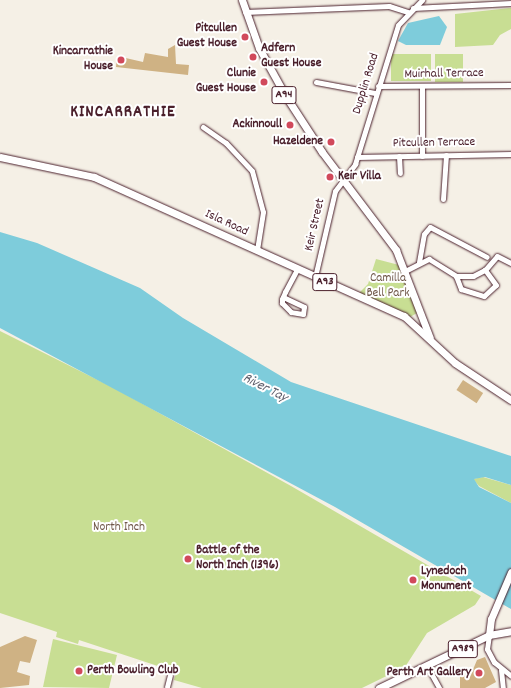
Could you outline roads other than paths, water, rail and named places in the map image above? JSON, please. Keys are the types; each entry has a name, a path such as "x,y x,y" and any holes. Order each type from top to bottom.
{"main road":[{"name":"A94","path":"242,0 245,12 270,71 343,181 396,250 430,338"},
{"name":"Isla Road","path":"0,157 94,177 404,316 430,338"},
{"name":"A93","path":"430,338 455,363 511,400"},
{"path":"489,635 491,619 511,572"},
{"name":"A989","path":"379,688 489,635 511,631"}],"street":[{"name":"Dupplin Road","path":"343,181 357,156 375,93 398,25 408,12 422,0"},
{"path":"413,8 464,9 511,3"},
{"path":"245,12 389,6 408,12"},
{"path":"316,82 375,93"},
{"name":"Muirhall Terrace","path":"378,86 422,87 511,85"},
{"path":"422,87 422,156"},
{"path":"203,127 226,143 252,171 263,212 257,251"},
{"name":"Pitcullen Terrace","path":"357,156 511,154"},
{"path":"443,199 446,155"},
{"path":"399,156 400,173"},
{"name":"Keir Street","path":"315,277 335,191 343,181"},
{"path":"419,262 424,234 430,227 487,257"},
{"path":"405,271 419,262 429,259 456,276 473,276 485,270 497,256 511,263"},
{"path":"283,297 304,307 304,314 283,307 283,297 297,269"},
{"path":"456,276 461,289 484,296 494,290 496,285 485,270"},
{"path":"489,635 487,649 501,670 511,676"},
{"path":"427,666 439,686"},
{"path":"501,670 503,688"},
{"path":"170,675 166,687 173,688"}],"water":[{"path":"439,16 447,27 440,45 406,45 398,41 408,23"},
{"name":"River Tay","path":"0,232 37,243 140,288 183,318 291,382 511,456 511,485 485,477 474,479 479,487 511,503 511,609 335,507 0,328"}],"place":[{"name":"Pitcullen Guest House","path":"245,37"},
{"name":"Adfern Guest House","path":"253,57"},
{"name":"Kincarrathie House","path":"121,60"},
{"name":"Clunie Guest House","path":"264,82"},
{"name":"Ackinnoull","path":"290,125"},
{"name":"Hazeldene","path":"331,142"},
{"name":"Keir Villa","path":"330,177"},
{"name":"Battle of the North Inch (1396)","path":"188,559"},
{"name":"Lynedoch Monument","path":"413,580"},
{"name":"Perth Bowling Club","path":"79,671"},
{"name":"Perth Art Gallery","path":"479,673"}],"district":[{"name":"KINCARRATHIE","path":"123,114"}],"park label":[{"name":"Camilla Bell Park","path":"388,288"},
{"name":"North Inch","path":"119,528"}]}
